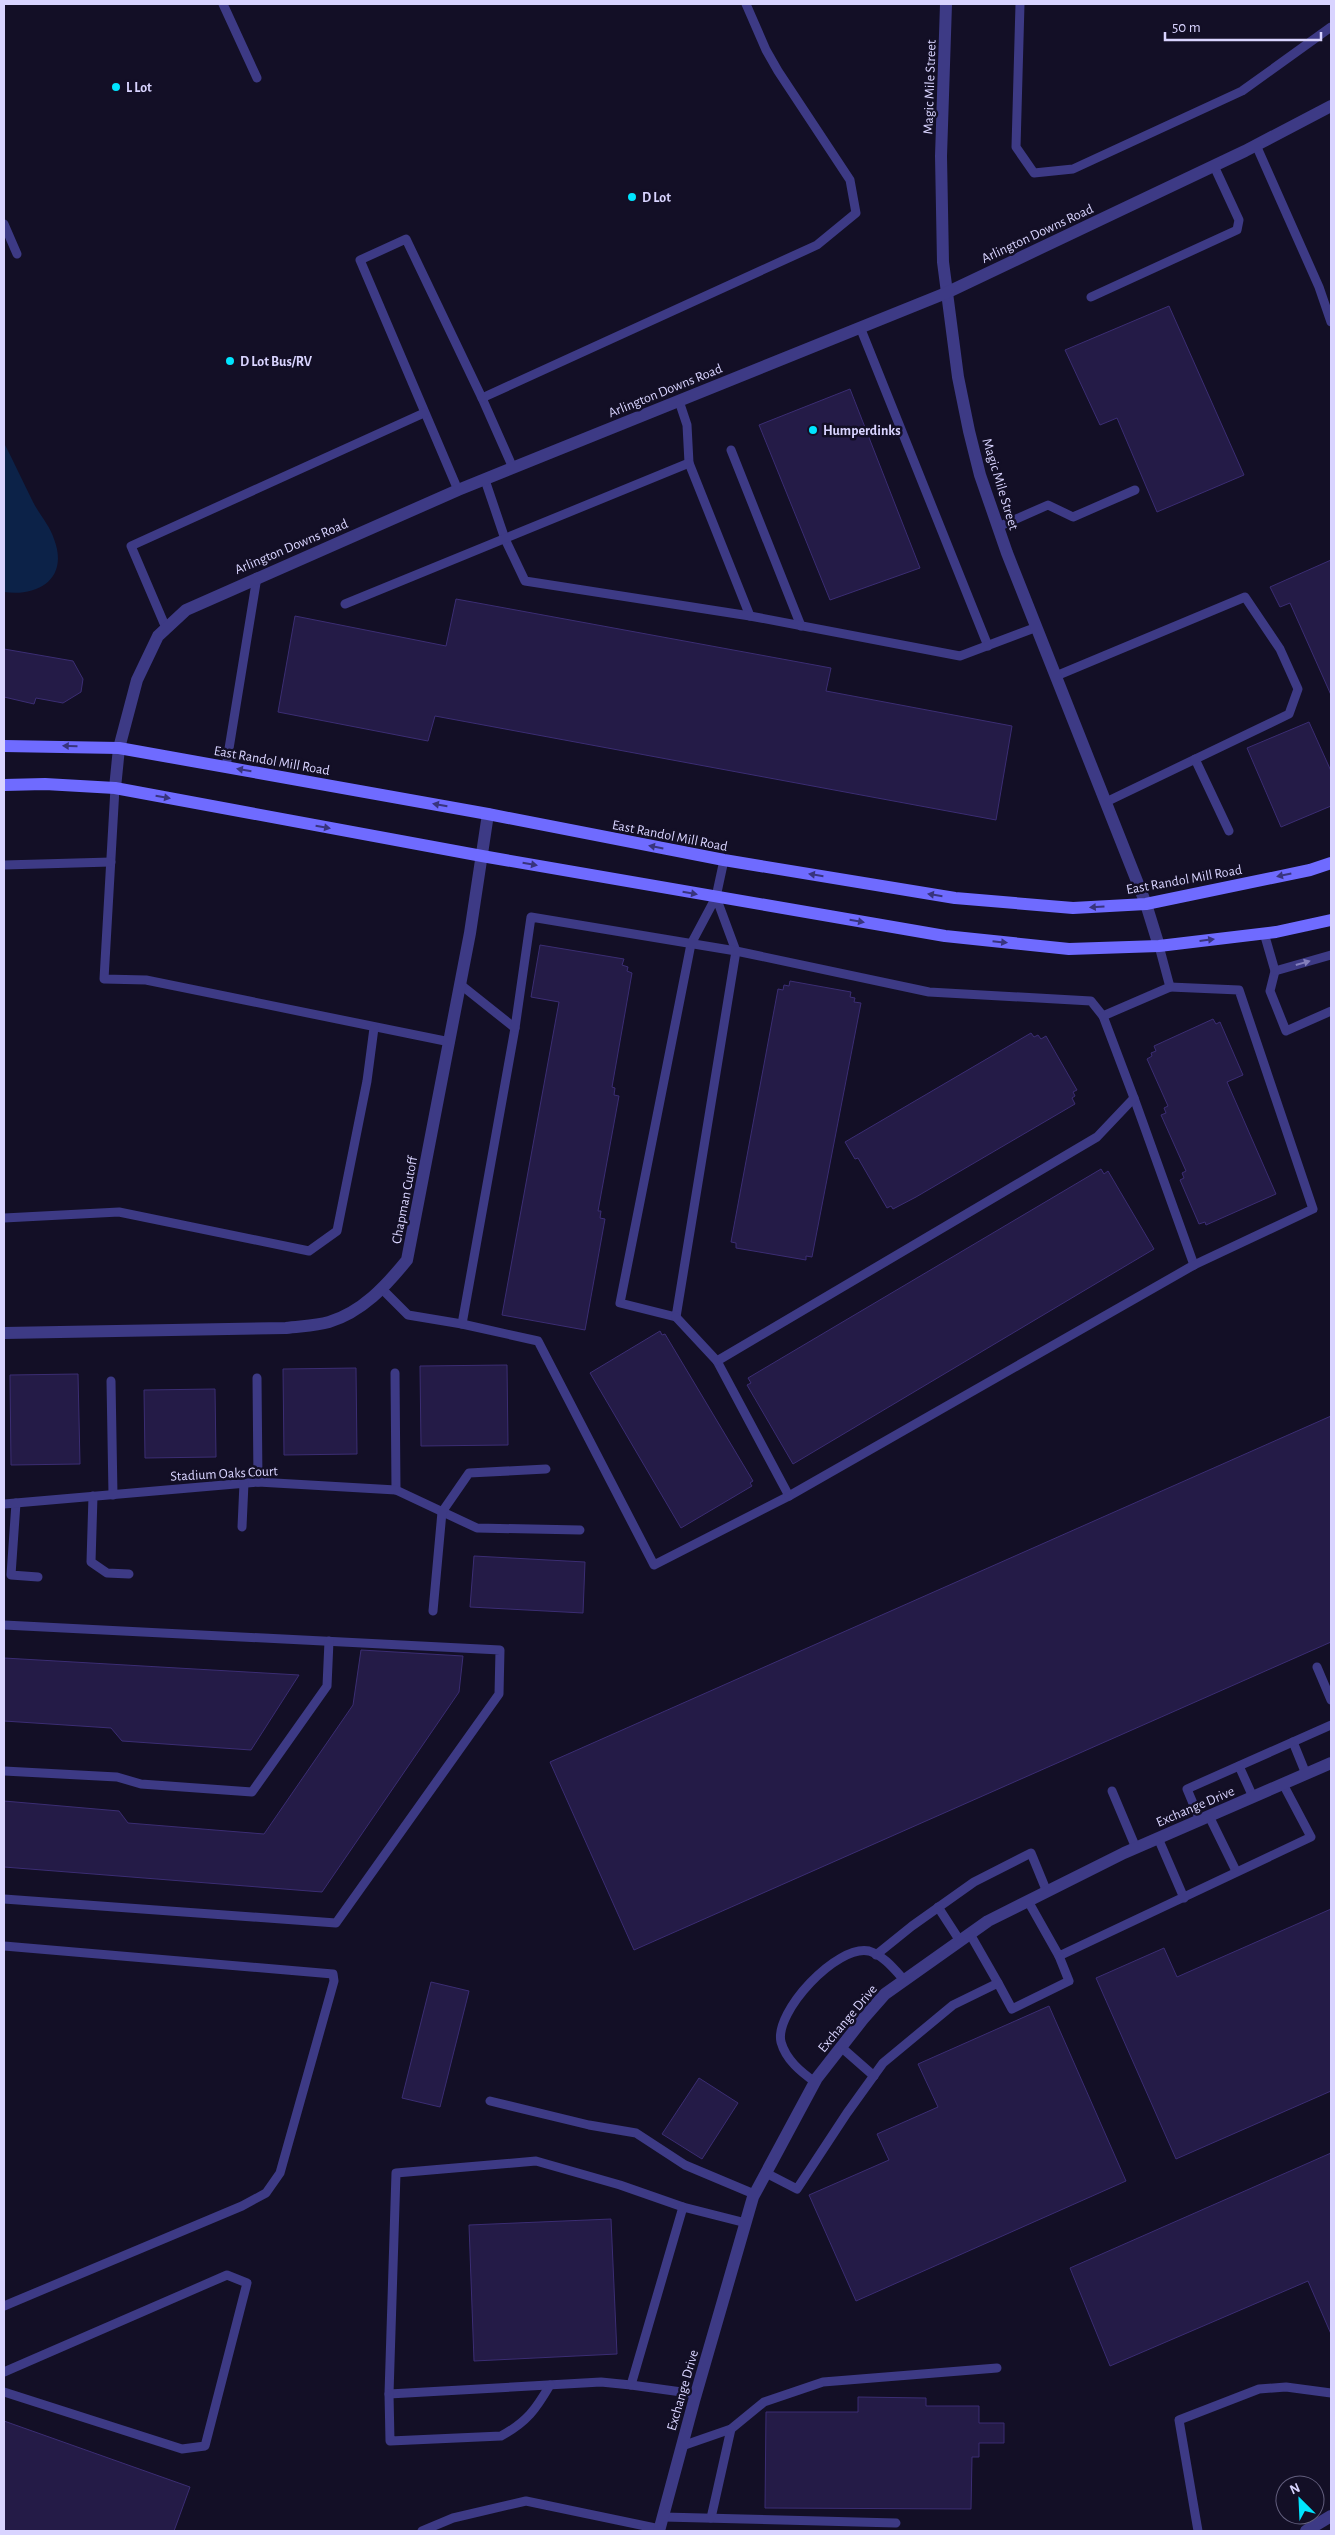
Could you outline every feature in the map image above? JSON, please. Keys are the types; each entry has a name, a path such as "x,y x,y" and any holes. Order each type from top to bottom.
{"main road":[{"name":"East Randol Mill Road","path":"4,746 118,748 488,814 724,860 955,898 1073,908 1146,904 1310,870 1331,863"},
{"path":"4,785 45,784 115,788 482,856 951,937 1069,949 1159,946 1264,933 1331,920"}],"street":[{"name":"Magic Mile Street","path":"946,4 941,185 946,293 958,377 969,431 980,475 998,527 1146,904 1159,946"},
{"name":"Arlington Downs Road","path":"115,788 118,748 137,680 158,636 186,610 458,490 946,293 1214,166 1331,106"},
{"name":"Chapman Cutoff","path":"4,1333 286,1328 328,1322 350,1312 383,1290 407,1260 461,985 488,814"},
{"name":"Exchange Drive","path":"661,2526 696,2394 754,2194 815,2082 885,1994 988,1921 1136,1848 1331,1763"},
{"path":"1313,2529 1331,2516"}],"lane":[{"path":"223,4 257,78"},
{"path":"482,398 817,245 856,213 850,180 778,71 766,50 746,4"},
{"path":"1020,4 1016,147 1034,173 1073,169 1242,91 1331,27"},
{"path":"1256,145 1319,287 1331,322"},
{"path":"1091,297 1237,230 1239,220 1214,166"},
{"path":"4,224 17,254"},
{"path":"458,490 360,260 406,239 482,398 512,468"},
{"path":"860,327 988,646"},
{"path":"679,401 688,425 689,463 750,616"},
{"path":"166,628 131,546 424,413"},
{"path":"731,450 801,626"},
{"path":"345,604 689,463"},
{"path":"485,480 505,539 525,581 750,616 960,656 1036,627"},
{"path":"998,527 1048,505 1073,517 1135,490"},
{"path":"226,767 258,577"},
{"path":"1056,676 1245,597 1280,649 1298,689 1289,714 1106,802"},
{"path":"1195,759 1229,831"},
{"path":"115,788 104,979 146,980 450,1042"},
{"path":"724,860 716,897 691,944 620,1303 676,1317 717,1361 789,1496"},
{"path":"4,866 111,862"},
{"path":"676,1317 736,951 716,897"},
{"path":"462,1324 515,1028 531,917 736,951 930,992 1090,1001 1103,1016 1194,1264"},
{"path":"1264,933 1275,971 1270,991 1286,1031 1331,1011"},
{"path":"1159,946 1170,987"},
{"path":"1275,971 1331,955"},
{"path":"461,985 515,1028"},
{"path":"383,1290 408,1315 462,1324 538,1341 654,1565 789,1496 1194,1264 1313,1209 1239,990 1170,987 1103,1016"},
{"path":"4,1218 119,1212 309,1251 337,1231 367,1081 374,1028"},
{"path":"717,1361 1097,1137 1134,1098"},
{"path":"395,1373 396,1490"},
{"path":"257,1378 258,1482"},
{"path":"111,1381 113,1495"},
{"path":"433,1611 442,1512 469,1473 546,1470"},
{"name":"Stadium Oaks Court","path":"4,1504 258,1482 396,1490 477,1528 580,1530"},
{"path":"242,1527 244,1484"},
{"path":"93,1496 91,1562 107,1574 129,1574"},
{"path":"16,1503 12,1575 38,1577"},
{"path":"4,1625 500,1650 499,1694 336,1923 4,1899"},
{"path":"4,1771 117,1778 141,1784 252,1792 327,1686 329,1640"},
{"path":"1317,1668 1331,1700"},
{"path":"1236,1871 1187,1789 1331,1725"},
{"path":"1293,1742 1306,1774"},
{"path":"1238,1766 1253,1797"},
{"path":"1059,1956 1311,1837 1283,1784"},
{"path":"1112,1790 1136,1848"},
{"path":"1158,1838 1184,1898"},
{"path":"876,1955 974,1882 1031,1853 1047,1892"},
{"path":"938,1907 965,1938 998,1983 1012,2009 1069,1981 1059,1956 1028,1902"},
{"path":"4,1946 333,1974 334,1981 280,2174 266,2193 242,2206 4,2306"},
{"path":"815,2082 800,2071 788,2057 781,2041 782,2025 789,2009 811,1982 833,1962 852,1952 869,1951 904,1980"},
{"path":"766,2172 797,2189 883,2063 953,2006 998,1983"},
{"path":"841,2047 874,2076"},
{"path":"490,2102 589,2126 636,2133 686,2165 754,2194"},
{"path":"550,2385 535,2411 517,2427 501,2436 390,2441 389,2394 396,2173 536,2162 620,2185 684,2207 746,2223"},
{"path":"631,2385 684,2207"},
{"path":"4,2372 227,2275 247,2283 205,2446 182,2449 4,2392"},
{"path":"682,2446 731,2429 764,2402 823,2382 997,2368"},
{"path":"389,2394 601,2382 696,2394"},
{"path":"1198,2531 1179,2420 1259,2389 1286,2387 1331,2393"},
{"path":"711,2518 731,2429"},
{"path":"422,2531 453,2518 526,2501 661,2526 711,2518 896,2523"}],"water":[{"path":"4,443 33,502 52,534 58,553 54,574 48,582 39,588 17,593 4,592"}],"building":[{"path":"1169,306 1244,475 1157,512 1117,418 1100,425 1065,350"},
{"path":"850,389 920,568 830,600 759,425"},
{"path":"1331,560 1331,695 1290,603 1280,607 1270,587"},
{"path":"456,599 831,668 826,691 1012,726 996,820 435,716 428,741 278,712 295,616 446,646"},
{"path":"4,649 73,661 83,679 81,692 63,703 36,698 34,704 4,697"},
{"path":"1309,722 1331,771 1331,806 1281,827 1247,748"},
{"path":"540,945 624,959 622,965 628,967 627,971 632,973 612,1087 615,1088 614,1095 619,1096 598,1211 601,1211 600,1218 605,1219 585,1330 502,1315 559,1002 531,997"},
{"path":"790,981 851,992 850,997 855,998 854,1002 861,1003 812,1257 806,1256 806,1260 736,1248 736,1243 731,1242 778,989 783,990 784,985 789,986"},
{"path":"1213,1019 1216,1024 1220,1022 1243,1075 1227,1082 1276,1194 1206,1225 1205,1222 1199,1224 1180,1180 1184,1178 1182,1173 1186,1171 1161,1115 1166,1113 1164,1108 1168,1106 1147,1059 1152,1056 1151,1053 1156,1051 1154,1046"},
{"path":"1031,1033 1034,1037 1038,1035 1041,1039 1046,1036 1077,1090 1073,1092 1075,1096 1072,1098 1075,1104 916,1197 893,1209 891,1206 887,1208 858,1158 855,1159 845,1142"},
{"path":"1101,1169 1104,1174 1108,1171 1154,1249 793,1464 747,1385 751,1383 748,1378"},
{"path":"660,1331 662,1335 665,1334 753,1481 750,1483 752,1486 681,1528 590,1373"},
{"path":"507,1365 508,1445 421,1446 420,1366"},
{"path":"356,1368 357,1454 284,1455 283,1369"},
{"path":"78,1374 80,1464 11,1465 10,1375"},
{"path":"215,1389 216,1457 145,1458 144,1390"},
{"path":"1331,1416 1331,1642 634,1950 550,1762"},
{"path":"474,1556 585,1562 583,1613 470,1607"},
{"path":"361,1650 463,1656 459,1692 322,1892 4,1867 4,1801 119,1811 128,1823 264,1834 353,1705"},
{"path":"4,1658 299,1675 251,1750 122,1741 111,1728 4,1721"},
{"path":"1331,1909 1331,2091 1176,2159 1096,1978 1164,1948 1177,1977"},
{"path":"431,1982 469,1991 440,2107 402,2098"},
{"path":"1049,2006 1126,2181 856,2301 809,2195 889,2160 877,2134 938,2107 918,2064"},
{"path":"699,2078 738,2103 702,2159 662,2134"},
{"path":"1331,2153 1331,2334 1308,2281 1110,2366 1070,2268"},
{"path":"611,2219 617,2354 474,2361 469,2225"},
{"path":"858,2397 926,2398 926,2406 979,2406 979,2423 1004,2423 1004,2443 979,2443 979,2457 972,2457 971,2509 765,2508 766,2412 858,2412"},
{"path":"4,2421 190,2487 174,2531 4,2531"}],"place":[{"name":"L Lot","path":"116,87"},
{"name":"D Lot","path":"632,197"},
{"name":"D Lot Bus/RV","path":"230,361"},
{"name":"Humperdinks","path":"813,430"}]}
